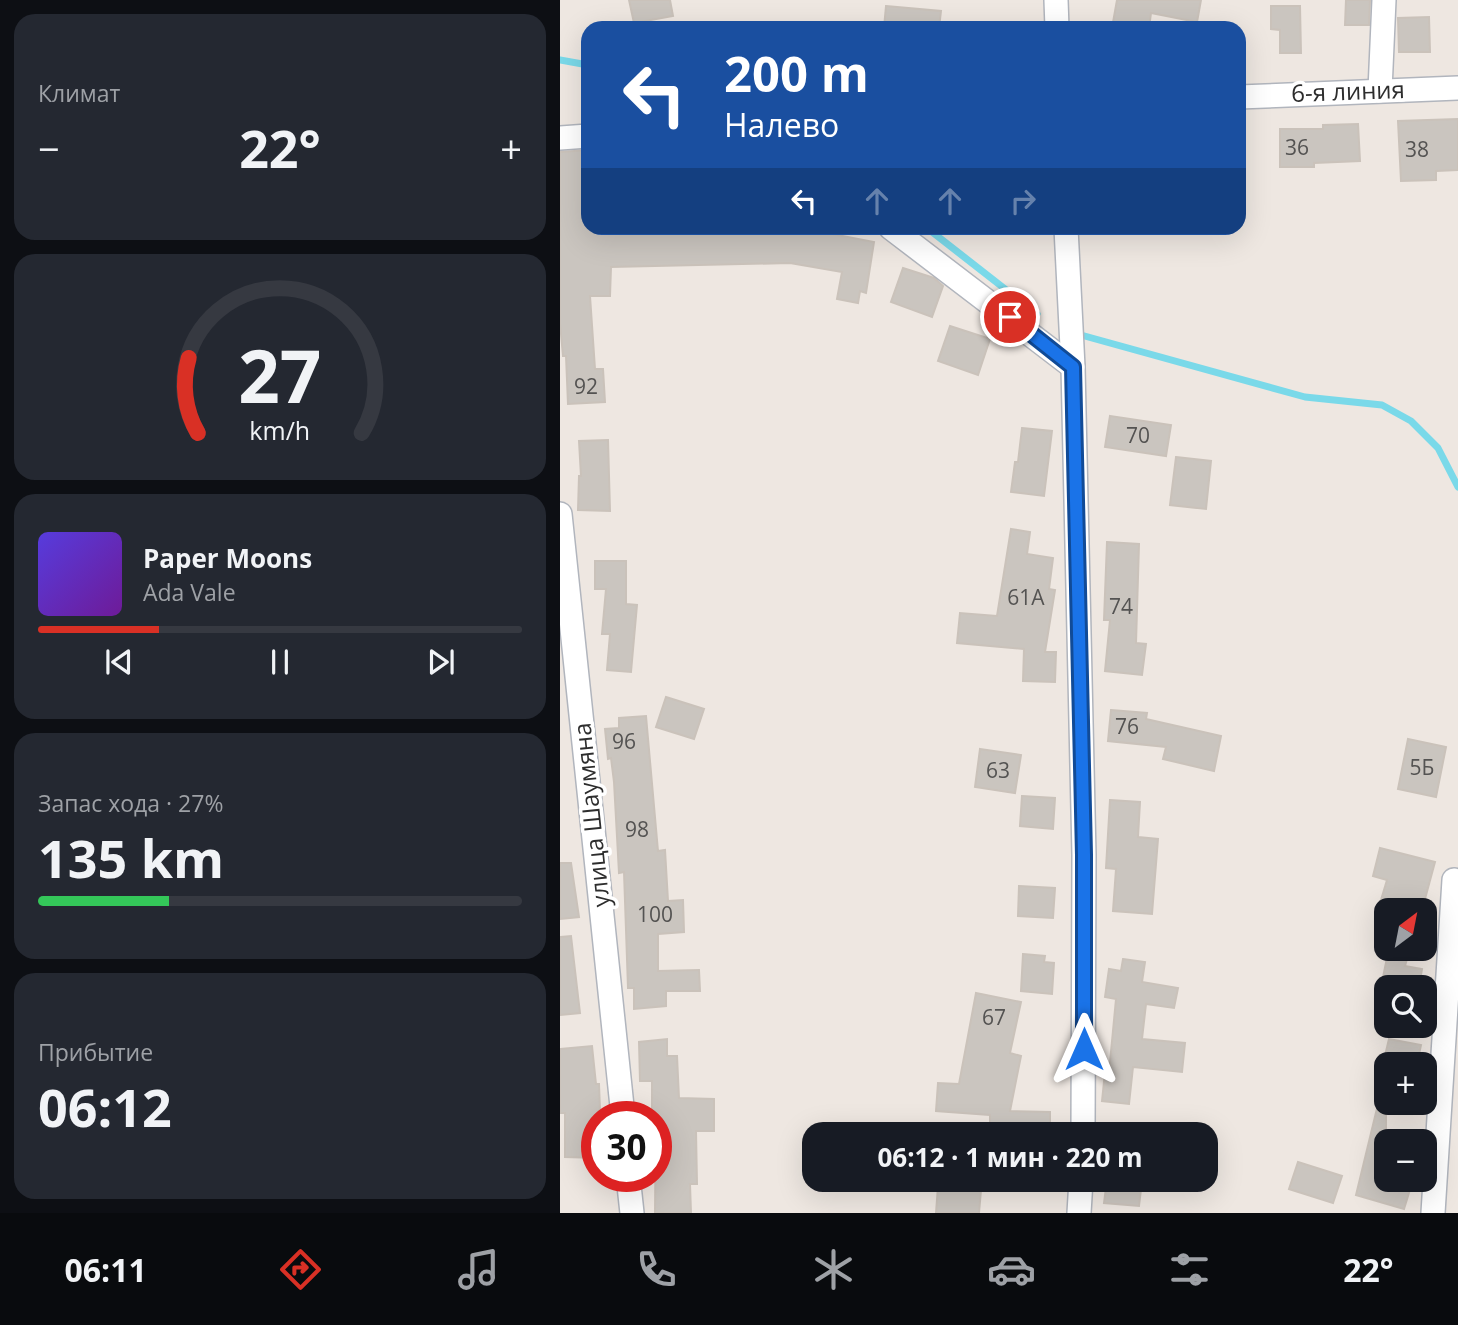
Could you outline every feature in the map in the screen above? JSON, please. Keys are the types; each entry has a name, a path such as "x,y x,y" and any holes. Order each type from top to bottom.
{"street":[{"path":"1056,0 1057,21"},
{"path":"1380,90 1384,0"},
{"name":"6-я линия","path":"1246,97 1458,88"},
{"path":"560,138 581,136"},
{"path":"900,235 1073,367"},
{"path":"1066,235 1073,367 1084,841 1083,1122"},
{"name":"улица Шаумяна","path":"560,514 621,1101"},
{"path":"1433,1213 1454,975 1454,880"},
{"path":"630,1192 632,1213"},
{"path":"1079,1213 1080,1192"}],"building":[{"path":"629,0 670,0 673,16 634,21"},
{"path":"1117,0 1201,0 1197,21 1151,13 1150,21 1113,21"},
{"path":"1346,0 1370,0 1369,25 1345,25"},
{"path":"886,6 941,11 940,21 885,21"},
{"path":"1271,6 1300,6 1301,53 1280,53 1280,30 1271,29"},
{"path":"1429,17 1430,52 1399,52 1398,18"},
{"path":"1458,119 1458,170 1436,171 1436,180 1401,181 1398,121"},
{"path":"1358,124 1360,161 1314,163 1314,167 1280,167 1280,129 1323,129 1323,125"},
{"path":"581,150 581,235 838,235 874,242 866,293 860,291 858,303 837,299 842,272 790,263 611,267 610,296 590,296 595,369 603,369 605,402 568,404 566,356 563,356 560,323 560,152"},
{"path":"903,268 934,278 943,286 932,317 891,302"},
{"path":"950,326 990,339 978,375 938,361"},
{"path":"1110,416 1171,425 1166,456 1105,447"},
{"path":"1022,428 1052,431 1044,496 1011,492"},
{"path":"608,440 610,511 578,510 581,476 579,441"},
{"path":"1176,457 1211,461 1206,509 1170,505"},
{"path":"1011,529 1030,532 1027,554 1053,558 1049,589 1055,590 1045,652 1056,652 1055,682 1023,681 1024,649 957,643 960,613 997,616"},
{"path":"1107,542 1139,544 1136,643 1146,644 1142,675 1105,671 1110,620 1104,620"},
{"path":"595,561 626,561 626,604 637,605 631,672 607,670 610,634 602,634 606,589 595,589"},
{"path":"666,697 704,709 694,739 656,727"},
{"path":"1111,710 1147,713 1146,719 1221,736 1214,771 1163,759 1166,747 1108,741"},
{"path":"646,716 658,851 665,850 668,901 683,900 684,932 658,934 658,971 699,970 700,991 666,991 666,1006 634,1009 634,988 628,988 624,872 619,873 614,782 605,729 619,728 619,718"},
{"path":"1408,739 1446,747 1436,797 1398,789"},
{"path":"980,749 1021,755 1015,793 975,787"},
{"path":"1022,796 1055,798 1053,829 1020,826"},
{"path":"1110,800 1140,802 1138,837 1158,839 1152,914 1113,911 1116,869 1106,868"},
{"path":"1380,848 1435,862 1425,898 1382,898 1387,880 1373,876"},
{"path":"560,863 571,863 579,917 560,919"},
{"path":"1019,886 1055,888 1053,918 1018,916"},
{"path":"571,936 580,1013 560,1015 560,937"},
{"path":"1023,954 1045,956 1044,962 1054,963 1052,994 1021,991"},
{"path":"1123,959 1145,962 1142,982 1178,988 1174,1008 1146,1004 1142,1039 1185,1043 1182,1072 1133,1067 1129,1104 1102,1101 1105,1072 1109,1073 1116,999 1105,997 1109,969 1121,971"},
{"path":"1386,961 1406,961 1405,966 1422,969 1421,975 1383,975"},
{"path":"976,993 1021,1002 1010,1053 1021,1056 1010,1111 1050,1112 1050,1122 990,1122 990,1115 936,1111 938,1083 959,1084"},
{"path":"667,1039 667,1056 677,1056 679,1098 714,1099 714,1131 696,1131 697,1184 690,1184 691,1213 655,1213 655,1192 672,1192 672,1101 652,1101 652,1081 640,1081 639,1042"},
{"path":"1389,1039 1421,1045 1420,1052 1386,1052"},
{"path":"592,1046 600,1101 581,1101 581,1158 565,1157 565,1113 560,1113 560,1049"},
{"path":"1375,1115 1386,1115 1386,1129 1374,1129 1374,1192 1409,1192 1404,1209 1356,1195"},
{"path":"1298,1162 1342,1176 1333,1203 1289,1189"},
{"path":"938,1192 981,1192 979,1213 936,1213"},
{"path":"1105,1192 1141,1192 1139,1206 1104,1203"}],"waterway":[{"path":"560,60 581,64"},
{"path":"936,235 1037,314"},
{"path":"1081,335 1305,397 1382,405 1411,421 1438,448 1458,487"}],"route":[{"path":"1010,317 1073,367 1084,855 1084,1049"}]}
